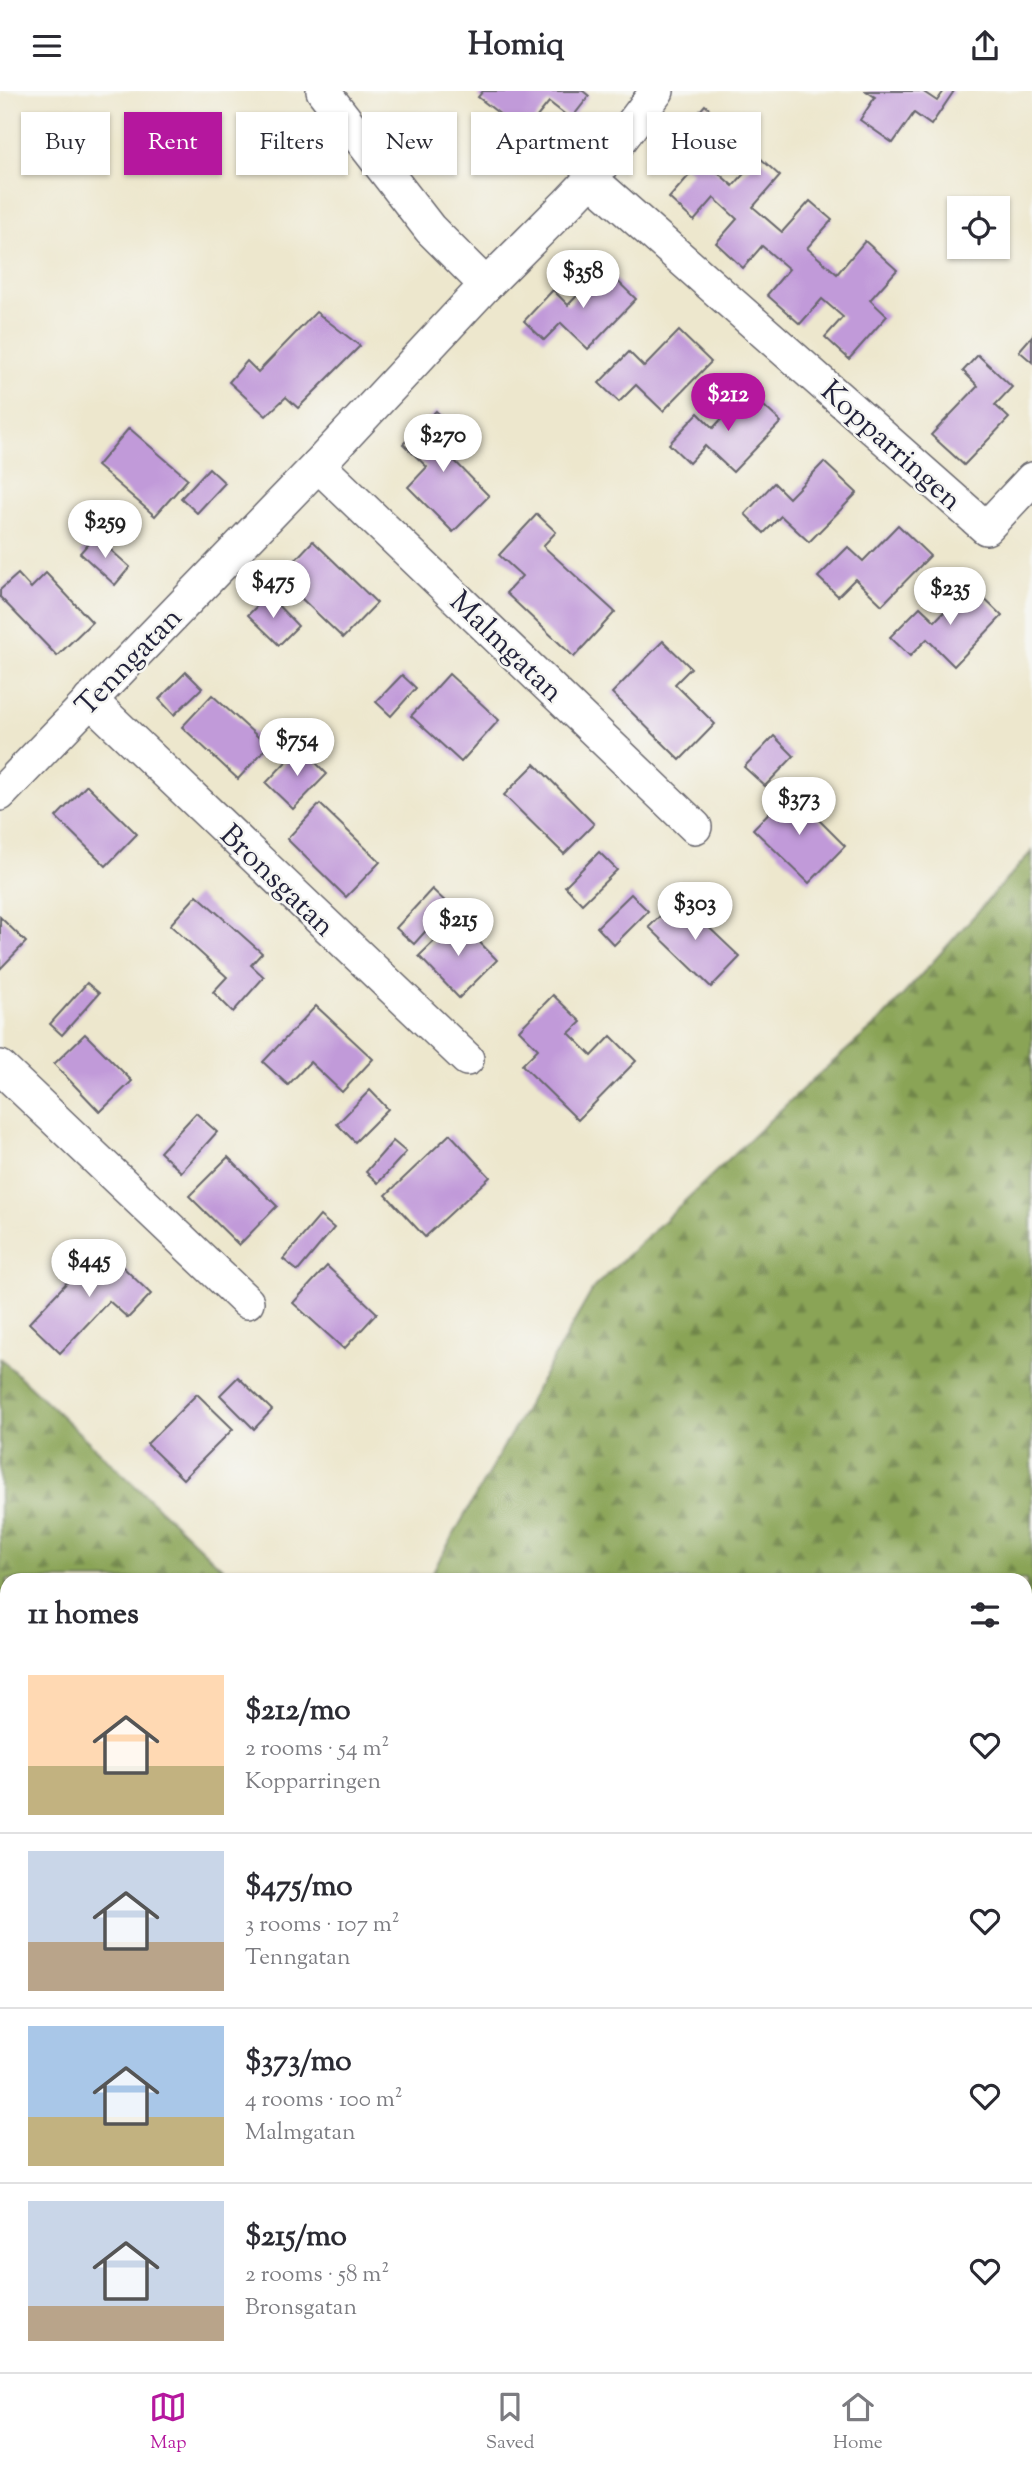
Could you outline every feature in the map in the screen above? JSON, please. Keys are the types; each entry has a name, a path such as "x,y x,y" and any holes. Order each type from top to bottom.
{"street":[{"path":"323,91 429,229 486,285 591,179 657,91"},
{"name":"Kopparringen","path":"591,179 986,528 1032,479"},
{"name":"Tenngatan","path":"0,794 318,464 486,285"},
{"name":"Malmgatan","path":"318,464 695,827"},
{"name":"Bronsgatan","path":"90,700 467,1059"},
{"path":"0,1067 247,1301"}],"green space":[{"path":"1032,851 1032,1573 432,1573 594,1287 811,1081 879,1022"},
{"path":"0,1358 228,1573 0,1573"}],"building":[{"path":"483,91 583,91 589,96 576,112 562,112 549,102 541,112 497,112 478,97"},
{"path":"866,91 922,91 937,101 944,91 954,91 931,125 914,113 893,143 860,120 875,97"},
{"path":"705,105 713,112 699,112"},
{"path":"761,159 780,176 753,207 782,232 810,201 832,220 807,248 837,274 865,241 897,270 870,300 887,316 849,359 825,337 843,317 822,299 800,324 767,295 789,269 762,246 743,268 716,243 737,219 714,198 694,221 669,198 689,175 720,175 733,186 743,175 761,175"},
{"path":"604,268 636,299 588,349 561,323 544,340 524,321 553,290 568,305"},
{"path":"316,312 360,346 298,408 286,397 266,416 229,382 247,361 258,372"},
{"path":"679,331 711,362 663,411 636,385 619,402 599,383 629,352 644,367"},
{"path":"1032,336 1032,362 1019,351"},
{"path":"978,355 1012,387 995,405 1009,418 964,465 931,435 978,386 963,371"},
{"path":"748,391 781,422 733,472 705,446 689,463 669,444 698,413 713,428"},
{"path":"436,411 460,434 444,450 489,496 453,532 408,487 427,467 403,444"},
{"path":"129,428 188,479 155,516 97,466"},
{"path":"824,462 857,493 809,542 781,516 764,533 745,514 774,483 789,498"},
{"path":"209,468 225,483 197,513 181,498"},
{"path":"537,514 556,532 543,546 615,612 574,657 506,593 522,576 499,555"},
{"path":"898,525 930,556 882,605 855,579 838,596 818,577 848,547 863,561"},
{"path":"95,536 130,567 115,585 80,553"},
{"path":"313,541 377,603 343,638 279,577"},
{"path":"46,573 92,622 57,656 0,597 0,590 18,574 31,588"},
{"path":"970,585 1002,616 954,666 927,639 910,656 890,637 920,607 935,621"},
{"path":"268,595 298,626 279,645 248,615"},
{"path":"663,641 691,668 675,684 715,724 680,760 612,693"},
{"path":"186,672 202,688 174,715 159,699"},
{"path":"449,674 499,720 461,762 411,716"},
{"path":"402,675 416,688 391,716 376,702"},
{"path":"212,695 268,746 238,779 182,727"},
{"path":"774,736 794,756 765,786 744,767"},
{"path":"300,747 327,774 293,809 266,783"},
{"path":"535,764 594,824 564,854 504,795"},
{"path":"87,785 137,834 106,866 56,817"},
{"path":"790,791 845,846 809,883 753,829"},
{"path":"320,804 380,862 346,897 287,839"},
{"path":"599,852 617,870 582,904 565,886"},
{"path":"432,889 449,905 414,944 396,928"},
{"path":"631,894 648,911 614,945 597,927"},
{"path":"197,895 262,953 251,965 264,977 233,1012 213,992 227,977 170,925"},
{"path":"678,898 740,957 711,987 649,927"},
{"path":"0,917 26,942 0,969"},
{"path":"457,919 497,960 459,998 419,956"},
{"path":"87,983 99,993 62,1035 50,1024"},
{"path":"553,995 581,1022 569,1033 592,1056 611,1036 636,1061 578,1120 522,1065 538,1049 519,1030"},
{"path":"316,1006 373,1059 342,1092 310,1062 288,1085 263,1062"},
{"path":"85,1034 132,1081 100,1112 54,1064"},
{"path":"370,1090 388,1109 355,1142 337,1124"},
{"path":"196,1113 217,1132 181,1172 160,1152"},
{"path":"450,1134 490,1177 425,1237 386,1195"},
{"path":"393,1141 406,1152 378,1183 366,1172"},
{"path":"228,1157 277,1206 239,1245 189,1196"},
{"path":"320,1216 334,1228 298,1271 283,1259"},
{"path":"101,1246 151,1294 128,1318 109,1301 60,1353 29,1323"},
{"path":"327,1266 377,1313 344,1349 293,1303"},
{"path":"238,1377 272,1410 254,1429 220,1395"},
{"path":"197,1394 233,1429 183,1479 147,1444"}]}
